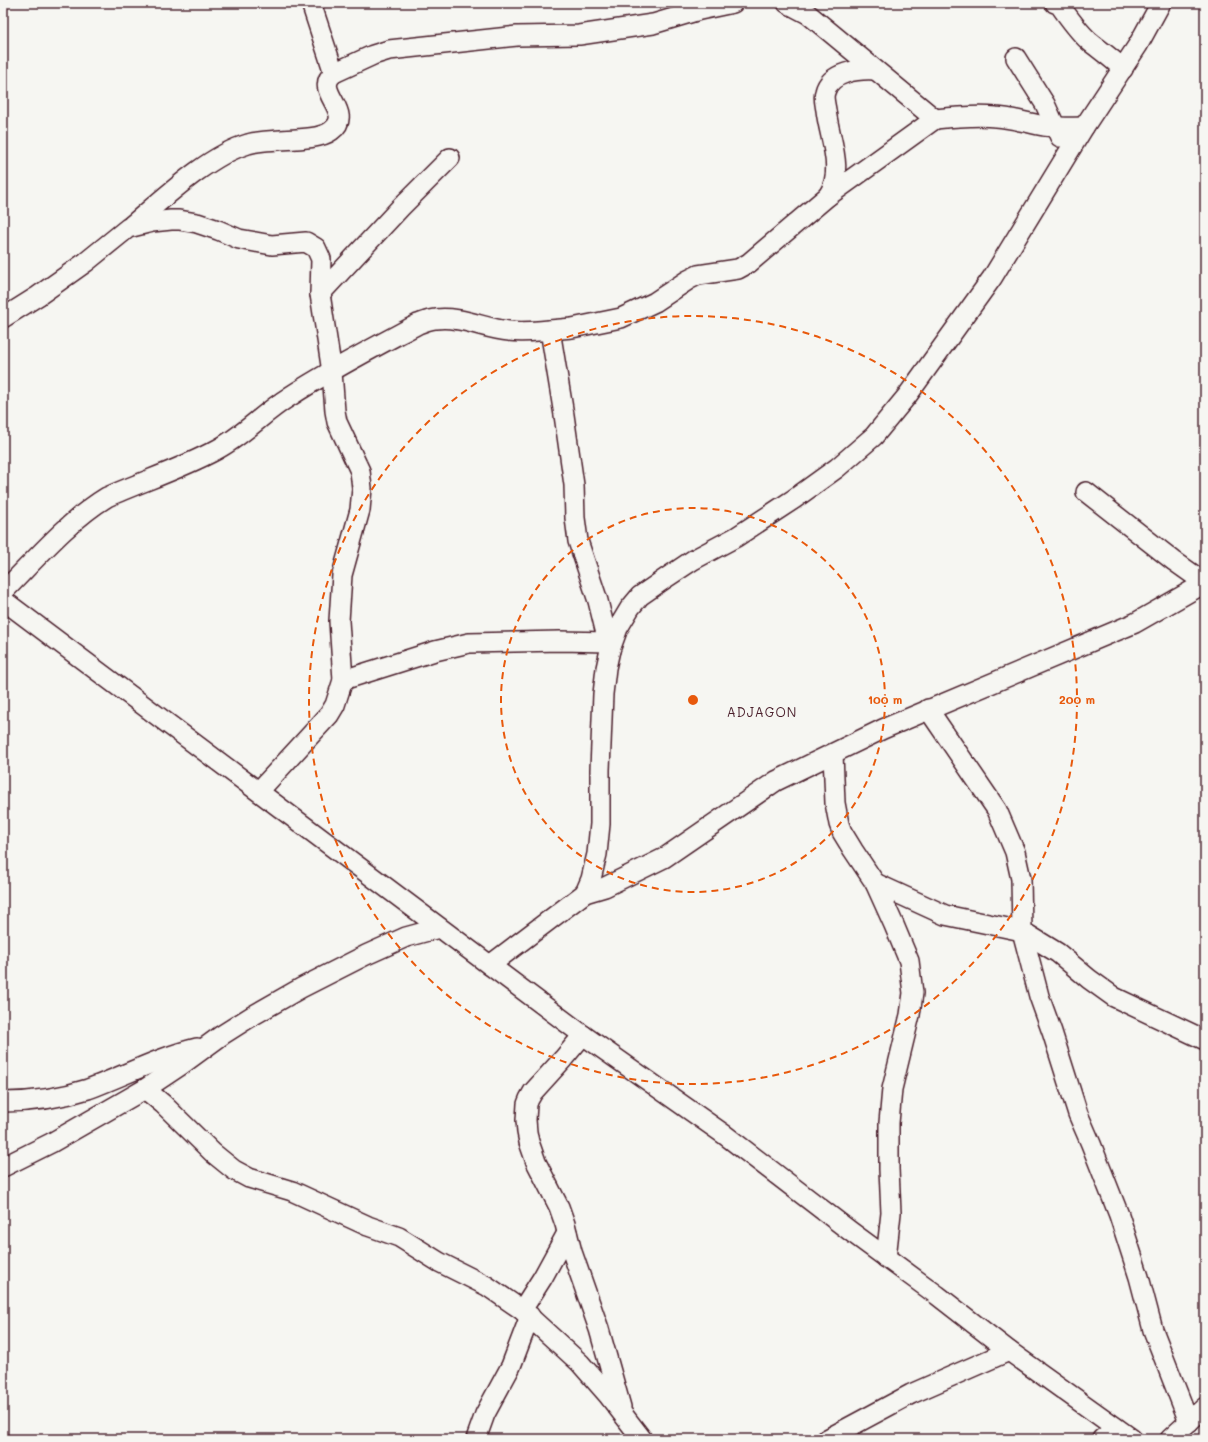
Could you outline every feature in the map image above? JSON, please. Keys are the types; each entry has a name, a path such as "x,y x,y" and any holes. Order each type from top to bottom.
{"street":[{"path":"311,3 334,73"},
{"path":"3,318 38,296 86,262 172,191 228,152 248,144 265,140 315,137 324,135 332,130 337,125 339,117 338,109 326,84 329,77 334,73 373,55 389,50 517,36 578,35 653,24 700,10 733,3"},
{"path":"787,3 808,14 935,119"},
{"path":"1059,3 1080,32 1123,69"},
{"path":"585,893 591,879 597,854 600,824 600,770 603,694 609,646 630,608 640,596 693,560 736,537 794,499 837,468 874,436 907,396 992,278 1084,127 1138,45 1161,3"},
{"path":"1016,58 1038,90 1068,154"},
{"path":"828,196 834,187 836,165 826,114 825,91 832,81 842,74 855,70 875,70"},
{"path":"3,592 70,525 98,502 118,492 200,459 217,450 233,440 289,396 418,324 435,319 452,318 509,331 529,332 572,328 621,318 655,302 698,275 738,269 749,263 828,196 935,119 975,116 996,117 1056,127 1084,127"},
{"path":"320,294 401,207 450,158"},
{"path":"128,228 162,220 179,220 197,223 239,239 272,245 306,242 316,248 320,259 320,294 332,372 333,396 337,422 360,470 362,488 360,510 342,575 339,621 343,680 335,705 330,715 259,792"},
{"path":"550,330 574,485 578,541 598,601 609,646"},
{"path":"490,965 585,893 605,887 664,858 776,781 928,709 1135,623 1205,583 1086,492"},
{"path":"3,600 583,1035 725,1134 1010,1351 1109,1433 1132,1439"},
{"path":"343,680 435,651 469,643 560,641 609,646"},
{"path":"928,709 997,810 1015,852 1021,879 1022,931 1039,996 1078,1114 1119,1215 1139,1277 1153,1330 1189,1422"},
{"path":"833,754 835,803 839,824 849,844 874,883 894,925 909,961 913,993 910,1015 891,1095 889,1123 891,1214 886,1258"},
{"path":"874,883 945,915 1022,931 1058,953 1089,979 1114,997 1205,1040"},
{"path":"3,1167 51,1143 145,1089 181,1066 208,1045 252,1016 366,955 406,938 440,928"},
{"path":"583,1035 533,1092 527,1104 526,1120 529,1142 536,1162 559,1207 599,1329 623,1414 628,1439"},
{"path":"3,1102 39,1100 62,1096 88,1088 179,1052 208,1045"},
{"path":"145,1089 164,1104 213,1153 234,1170 249,1178 292,1191 368,1226 399,1237 439,1262 487,1286 526,1313 580,1363 642,1439"},
{"path":"476,1439 485,1414 511,1366 526,1313 567,1233"},
{"path":"826,1439 911,1394 1010,1351"},
{"path":"1170,1439 1205,1407"}],"district":[{"name":"ADJAGON","path":"762,712"}]}
